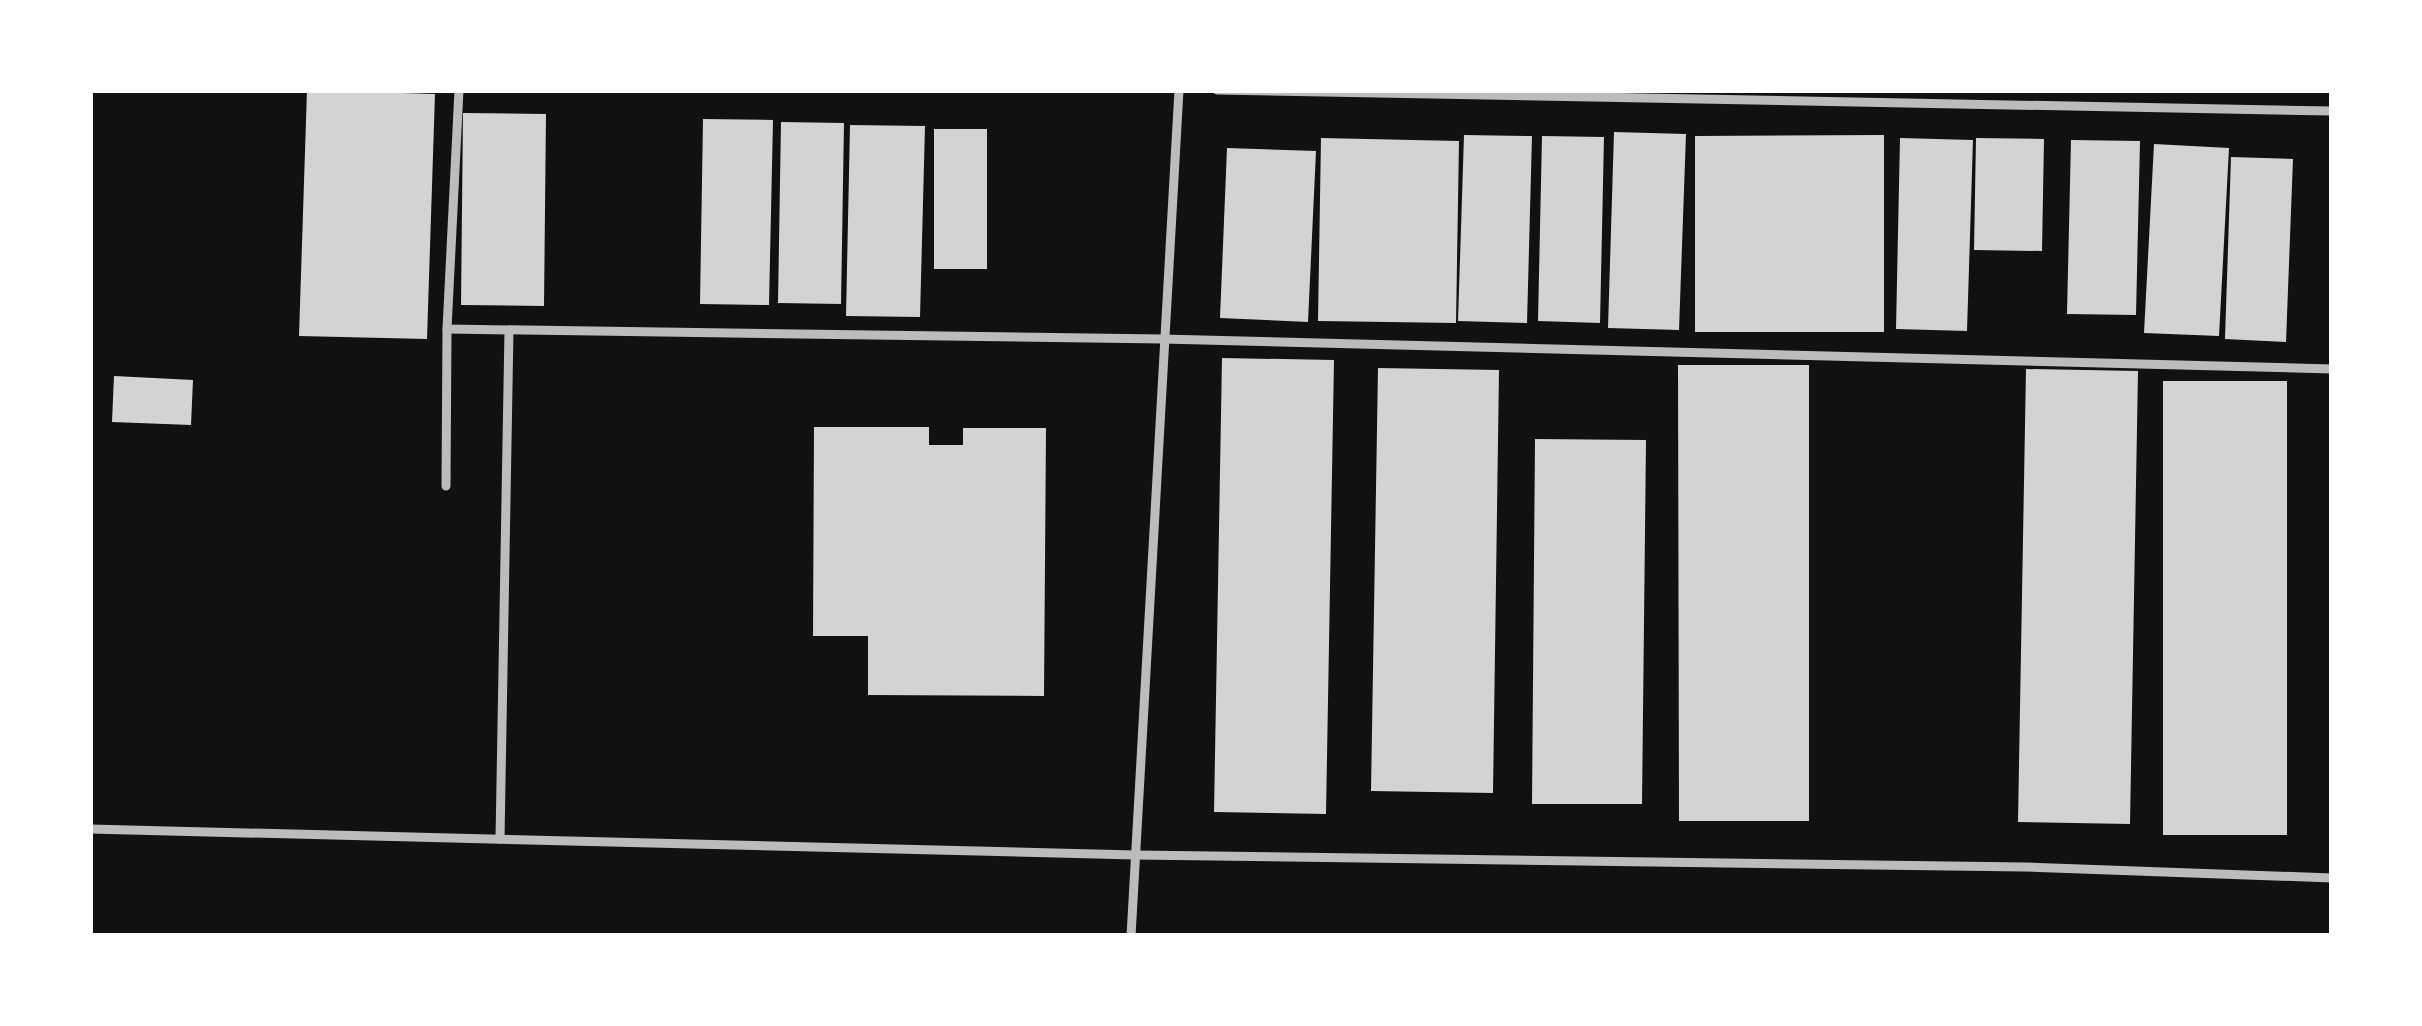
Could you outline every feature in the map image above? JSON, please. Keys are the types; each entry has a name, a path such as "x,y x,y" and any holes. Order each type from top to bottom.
{"lane":[{"path":"446,486 447,329 459,90"},
{"path":"1131,936 1179,90"},
{"path":"1217,90 2332,111"},
{"path":"2176,90 2176,108"},
{"path":"447,329 1163,339 2332,369"},
{"path":"500,839 509,330"},
{"path":"90,829 1135,855 2001,866 2332,878"}],"building":[{"path":"307,90 435,94 427,339 299,336"},
{"path":"463,113 546,114 544,306 461,305"},
{"path":"703,119 773,120 769,305 700,304"},
{"path":"781,122 844,123 841,304 778,303"},
{"path":"850,125 925,126 920,317 846,316"},
{"path":"934,129 987,129 987,269 934,269"},
{"path":"1614,132 1686,134 1679,330 1608,328"},
{"path":"1464,135 1532,136 1527,323 1458,321"},
{"path":"1884,135 1884,332 1695,332 1695,136"},
{"path":"1542,136 1604,137 1600,323 1538,321"},
{"path":"1321,138 1459,141 1456,323 1318,321"},
{"path":"1900,138 1973,140 1967,331 1896,329"},
{"path":"1976,138 2044,139 2042,251 1974,250"},
{"path":"2071,140 2140,141 2136,315 2067,314"},
{"path":"2154,144 2229,148 2219,336 2144,333"},
{"path":"1227,148 1316,151 1308,322 1220,318"},
{"path":"2231,157 2293,159 2286,342 2225,339"},
{"path":"1222,358 1334,360 1326,814 1214,812"},
{"path":"1678,365 1809,365 1809,821 1679,821"},
{"path":"1378,368 1499,370 1493,793 1371,791"},
{"path":"2026,369 2138,371 2130,824 2018,822"},
{"path":"114,376 193,380 191,425 112,422"},
{"path":"2163,381 2287,381 2287,835 2163,835"},
{"path":"814,427 929,427 929,445 963,445 963,428 1046,428 1044,696 868,695 868,636 813,636"},
{"path":"1535,439 1646,440 1642,804 1532,804"}]}
